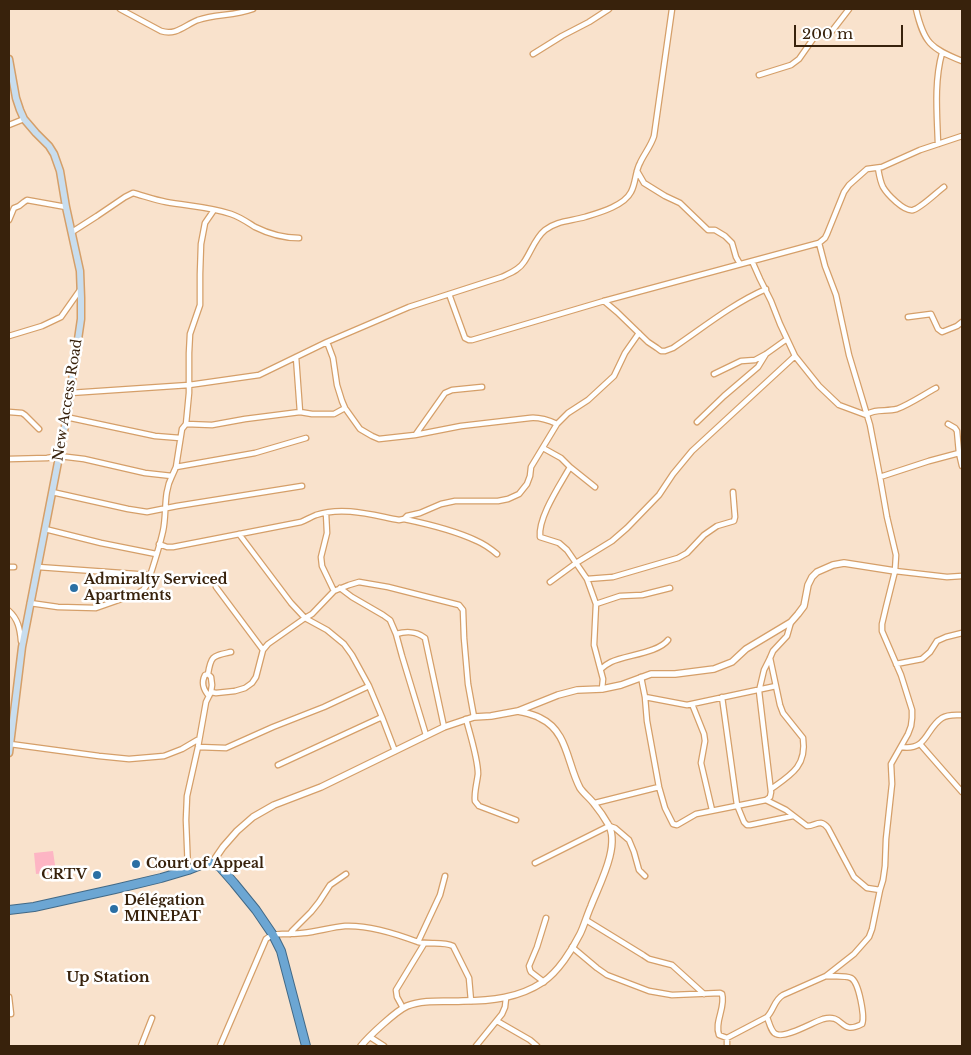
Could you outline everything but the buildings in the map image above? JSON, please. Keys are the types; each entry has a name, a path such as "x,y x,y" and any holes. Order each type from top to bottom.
{"highway":[{"path":"9,910 34,907 106,891 212,863 220,867 234,883 273,935 281,951 306,1046"}],"main road":[{"name":"New Access Road","path":"9,62 16,98 24,119 49,146 60,171 80,271 81,290 81,319 70,393 22,647 9,753"}],"street":[{"path":"120,9 168,33 176,32 198,20 237,14 253,9"},
{"path":"532,54 609,9"},
{"path":"70,393 189,385 259,375 327,342 409,307 502,277 515,271 524,263 543,232 554,224 602,212 627,198 632,192 640,162 651,146 654,136 672,9"},
{"path":"759,75 795,63 816,36 832,31 849,9"},
{"path":"916,9 921,29 931,45 942,53 962,61"},
{"path":"938,144 937,79 942,53"},
{"path":"9,125 24,119"},
{"path":"449,294 465,338 469,340 819,243 825,238 840,201 849,185 867,169 882,167 920,150 962,136"},
{"path":"878,168 885,190 903,208 908,210 916,208 944,187"},
{"path":"637,171 644,183 680,204 708,230 715,230 725,236 732,243 740,264"},
{"path":"72,232 133,193 158,200 232,214 270,234 299,238"},
{"path":"9,220 14,208 27,200 66,207"},
{"path":"30,603 96,608 136,594 147,585 163,530 168,483 176,467 182,429 186,424 190,334 200,306 201,244 208,217 214,210"},
{"path":"572,947 607,975 660,994 722,994 723,1001 717,1030 719,1035 727,1038 767,1018 778,998 783,994 826,976 854,954 869,937 872,929 886,866 886,840 892,784 891,764 911,726 912,710 901,675 882,631 895,571 896,555 886,517 870,425 849,355 838,302 819,243"},
{"path":"752,261 795,356 819,386 839,405 866,415"},
{"path":"604,302 657,348 665,351 673,348 724,312 766,289"},
{"path":"9,336 42,326 60,317 81,290"},
{"path":"908,317 931,314 938,329 942,332 962,322"},
{"path":"404,519 407,516 448,502 498,501 514,497 518,494 527,484 531,467 557,424 568,413 588,400 614,376 625,354 639,333"},
{"path":"714,374 740,361 755,360 787,339"},
{"path":"327,342 333,358 337,384 345,408 360,429 372,436 379,438 415,435 461,426 538,417 557,424"},
{"path":"697,422 758,367 766,354"},
{"path":"550,582 576,563 612,541 627,528 659,495 692,451 795,356"},
{"path":"296,357 300,412"},
{"path":"415,435 445,393 452,390 482,387"},
{"path":"866,415 874,411 895,409 903,406 936,388"},
{"path":"186,424 212,424 300,412 334,414 345,408"},
{"path":"9,412 25,414 38,429"},
{"path":"66,417 155,436 180,438"},
{"path":"948,424 957,431 962,466"},
{"path":"176,467 255,453 306,438"},
{"path":"543,448 561,458 595,487"},
{"path":"880,477 959,453"},
{"path":"9,459 59,456 145,473 172,476"},
{"path":"570,467 542,520 539,531 542,539 559,543 567,550 587,579 596,604 594,645 603,679 602,688"},
{"path":"52,492 147,512 302,486"},
{"path":"587,579 614,577 684,555 704,535 717,526 734,521 733,492"},
{"path":"159,544 173,547 301,522 315,515 352,511 425,523 478,541 497,554"},
{"path":"326,513 327,533 321,557 322,566 334,591"},
{"path":"45,529 156,554"},
{"path":"240,534 291,603 305,618 327,630 344,644 352,655 382,717 395,751"},
{"path":"212,863 237,831 253,817 274,805 321,787 444,726 474,717 518,711 558,695 577,690 621,685 652,674 675,674 714,669 732,662 746,649 791,622 804,606 808,585 812,577 824,568 844,563 946,577 962,576"},
{"path":"38,567 150,575"},
{"path":"210,694 235,691 245,688 252,683 256,677 263,650 268,644 312,614 334,591 359,582 388,587 462,607 468,684 474,717"},
{"path":"216,587 263,650"},
{"path":"340,588 364,605 387,617 394,628 426,735"},
{"path":"596,604 620,596 642,595 670,588"},
{"path":"9,611 18,623 22,647"},
{"path":"641,677 659,786 665,808 674,825 696,814 766,800 770,797 771,789 759,691 764,670 773,651 786,636 791,622"},
{"path":"396,634 409,632 425,638 444,726"},
{"path":"896,664 922,659 930,652 937,641 962,633"},
{"path":"601,669 614,660 662,646 668,640"},
{"path":"210,694 203,688 203,681 205,675 208,674 211,659 231,652"},
{"path":"770,658 783,713 804,741 803,751 797,768 792,774 771,789"},
{"path":"188,870 187,796 206,702 212,685 211,677 208,674"},
{"path":"198,747 226,748 324,707 368,686"},
{"path":"645,697 682,705 759,691 776,686"},
{"path":"722,697 737,805 744,822 747,825 793,816"},
{"path":"692,704 704,734 705,741 701,763 712,810"},
{"path":"361,1046 403,1008 420,1002 484,1001 506,998 544,982 557,968 581,933 608,864 612,838 609,826 595,804 581,790 561,737 549,722 540,717 518,711"},
{"path":"901,747 910,748 920,744 937,722 950,715 962,715"},
{"path":"278,765 382,717"},
{"path":"466,719 477,763 478,774 475,787 475,801 479,806 516,820"},
{"path":"9,744 129,759 173,754 199,739"},
{"path":"920,744 962,792"},
{"path":"595,804 659,786"},
{"path":"766,800 786,810 807,826 822,822 825,824 854,877 867,888 880,890"},
{"path":"535,863 609,826 615,828 629,840 639,870 645,876"},
{"path":"290,934 314,908 330,885 346,874"},
{"path":"418,942 440,895 445,876"},
{"path":"544,982 531,972 529,966 546,918"},
{"path":"586,920 643,955 672,965 704,994"},
{"path":"220,1046 266,939 278,934 308,933 345,926 357,926 424,944 447,944 453,946 469,978 471,1001"},
{"path":"403,1008 397,997 396,990 424,944"},
{"path":"767,1018 773,1032 779,1035 787,1034 827,1018 837,1019 849,1028 862,1024 864,1019 862,1006 854,981 850,978 826,976"},
{"path":"9,997 11,1014"},
{"path":"476,1046 504,1010 506,998"},
{"path":"141,1046 152,1018"},
{"path":"497,1020 537,1046"},
{"path":"370,1036 384,1046"},
{"path":"727,1038 727,1046"}],"shaded area":[{"path":"53,851 56,872 36,874 34,853"}],"place":[{"name":"Admiralty Serviced Apartments","path":"74,588"},
{"name":"Court of Appeal","path":"136,864"},
{"name":"CRTV","path":"97,875"},
{"name":"Délégation MINEPAT","path":"114,909"}],"district":[{"name":"Up Station","path":"108,978"}]}
